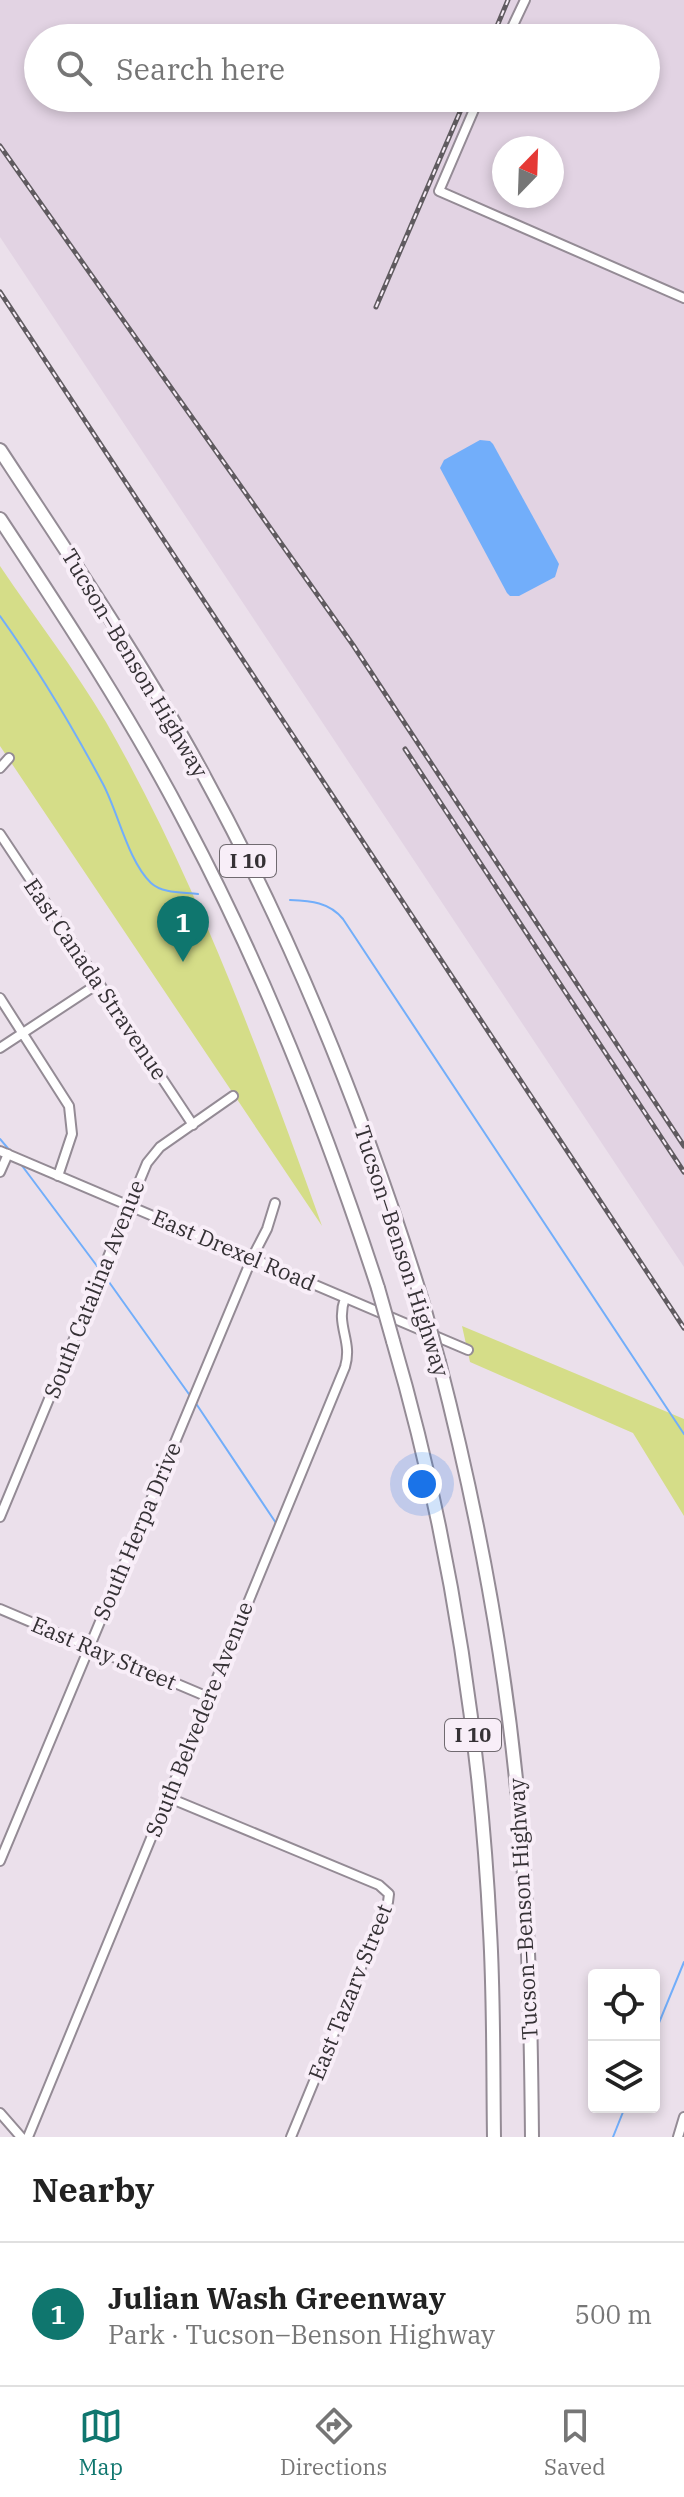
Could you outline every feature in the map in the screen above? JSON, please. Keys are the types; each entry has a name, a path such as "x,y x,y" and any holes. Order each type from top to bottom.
{"highway":[{"name":"Tucson–Benson Highway","path":"0,450 140,665 203,774 251,867 299,968 344,1077 387,1192 424,1307 476,1516 510,1727 528,1932 532,2137"},
{"name":"Tucson–Benson Highway","path":"0,519 82,643 168,789 238,926 325,1132 378,1288 438,1525 472,1730 490,1931 494,2137"},
{"path":"0,529 82,643"}],"street":[{"path":"514,24 525,0"},
{"path":"473,112 439,191 684,298"},
{"path":"0,768 9,758"},
{"name":"East Canada Stravenue","path":"0,834 193,1125"},
{"path":"0,1048 99,983"},
{"path":"0,998 60,1089 71,1115 71,1142 58,1176"},
{"name":"South Catalina Avenue","path":"0,1517 151,1157 233,1096"},
{"path":"0,1172 4,1152"},
{"name":"East Drexel Road","path":"4,1152 468,1350"},
{"name":"South Herpa Drive","path":"0,1861 252,1258 267,1229 275,1203"},
{"name":"South Belvedere Avenue","path":"28,2137 345,1367 348,1346 340,1319 345,1298"},
{"name":"East Ray Street","path":"0,1609 208,1697"},
{"name":"East Tazarv Street","path":"167,1797 379,1885 389,1894 291,2137"},
{"path":"0,2113 21,2137"},
{"path":"678,2137 684,2117"}],"shaded area":[{"path":"0,0 684,0 684,1267 0,237"}],"green space":[{"path":"0,566 106,722 139,782 225,969 322,1226 0,746"},
{"path":"462,1326 684,1419 684,1516 633,1433 470,1362"}],"water":[{"path":"480,440 493,444 559,564 555,577 519,596 507,593 440,468 444,460"}],"waterway":[{"path":"0,616 41,677 91,762 143,874 161,889 198,894"},
{"path":"290,900 326,906 343,919 684,1434"},
{"path":"0,1139 11,1152"},
{"path":"20,1163 100,1270"},
{"path":"104,1275 191,1397"},
{"path":"195,1402 276,1523"},
{"path":"660,2020 684,1962"},
{"path":"613,2137 623,2113"}],"railway":[{"path":"498,24 508,0"},
{"path":"376,307 460,112"},
{"path":"0,146 353,645 684,1146"},
{"path":"0,292 684,1328"},
{"path":"405,749 684,1172"}],"place":[{"name":"Julian Wash Greenway","path":"183,962"}]}
